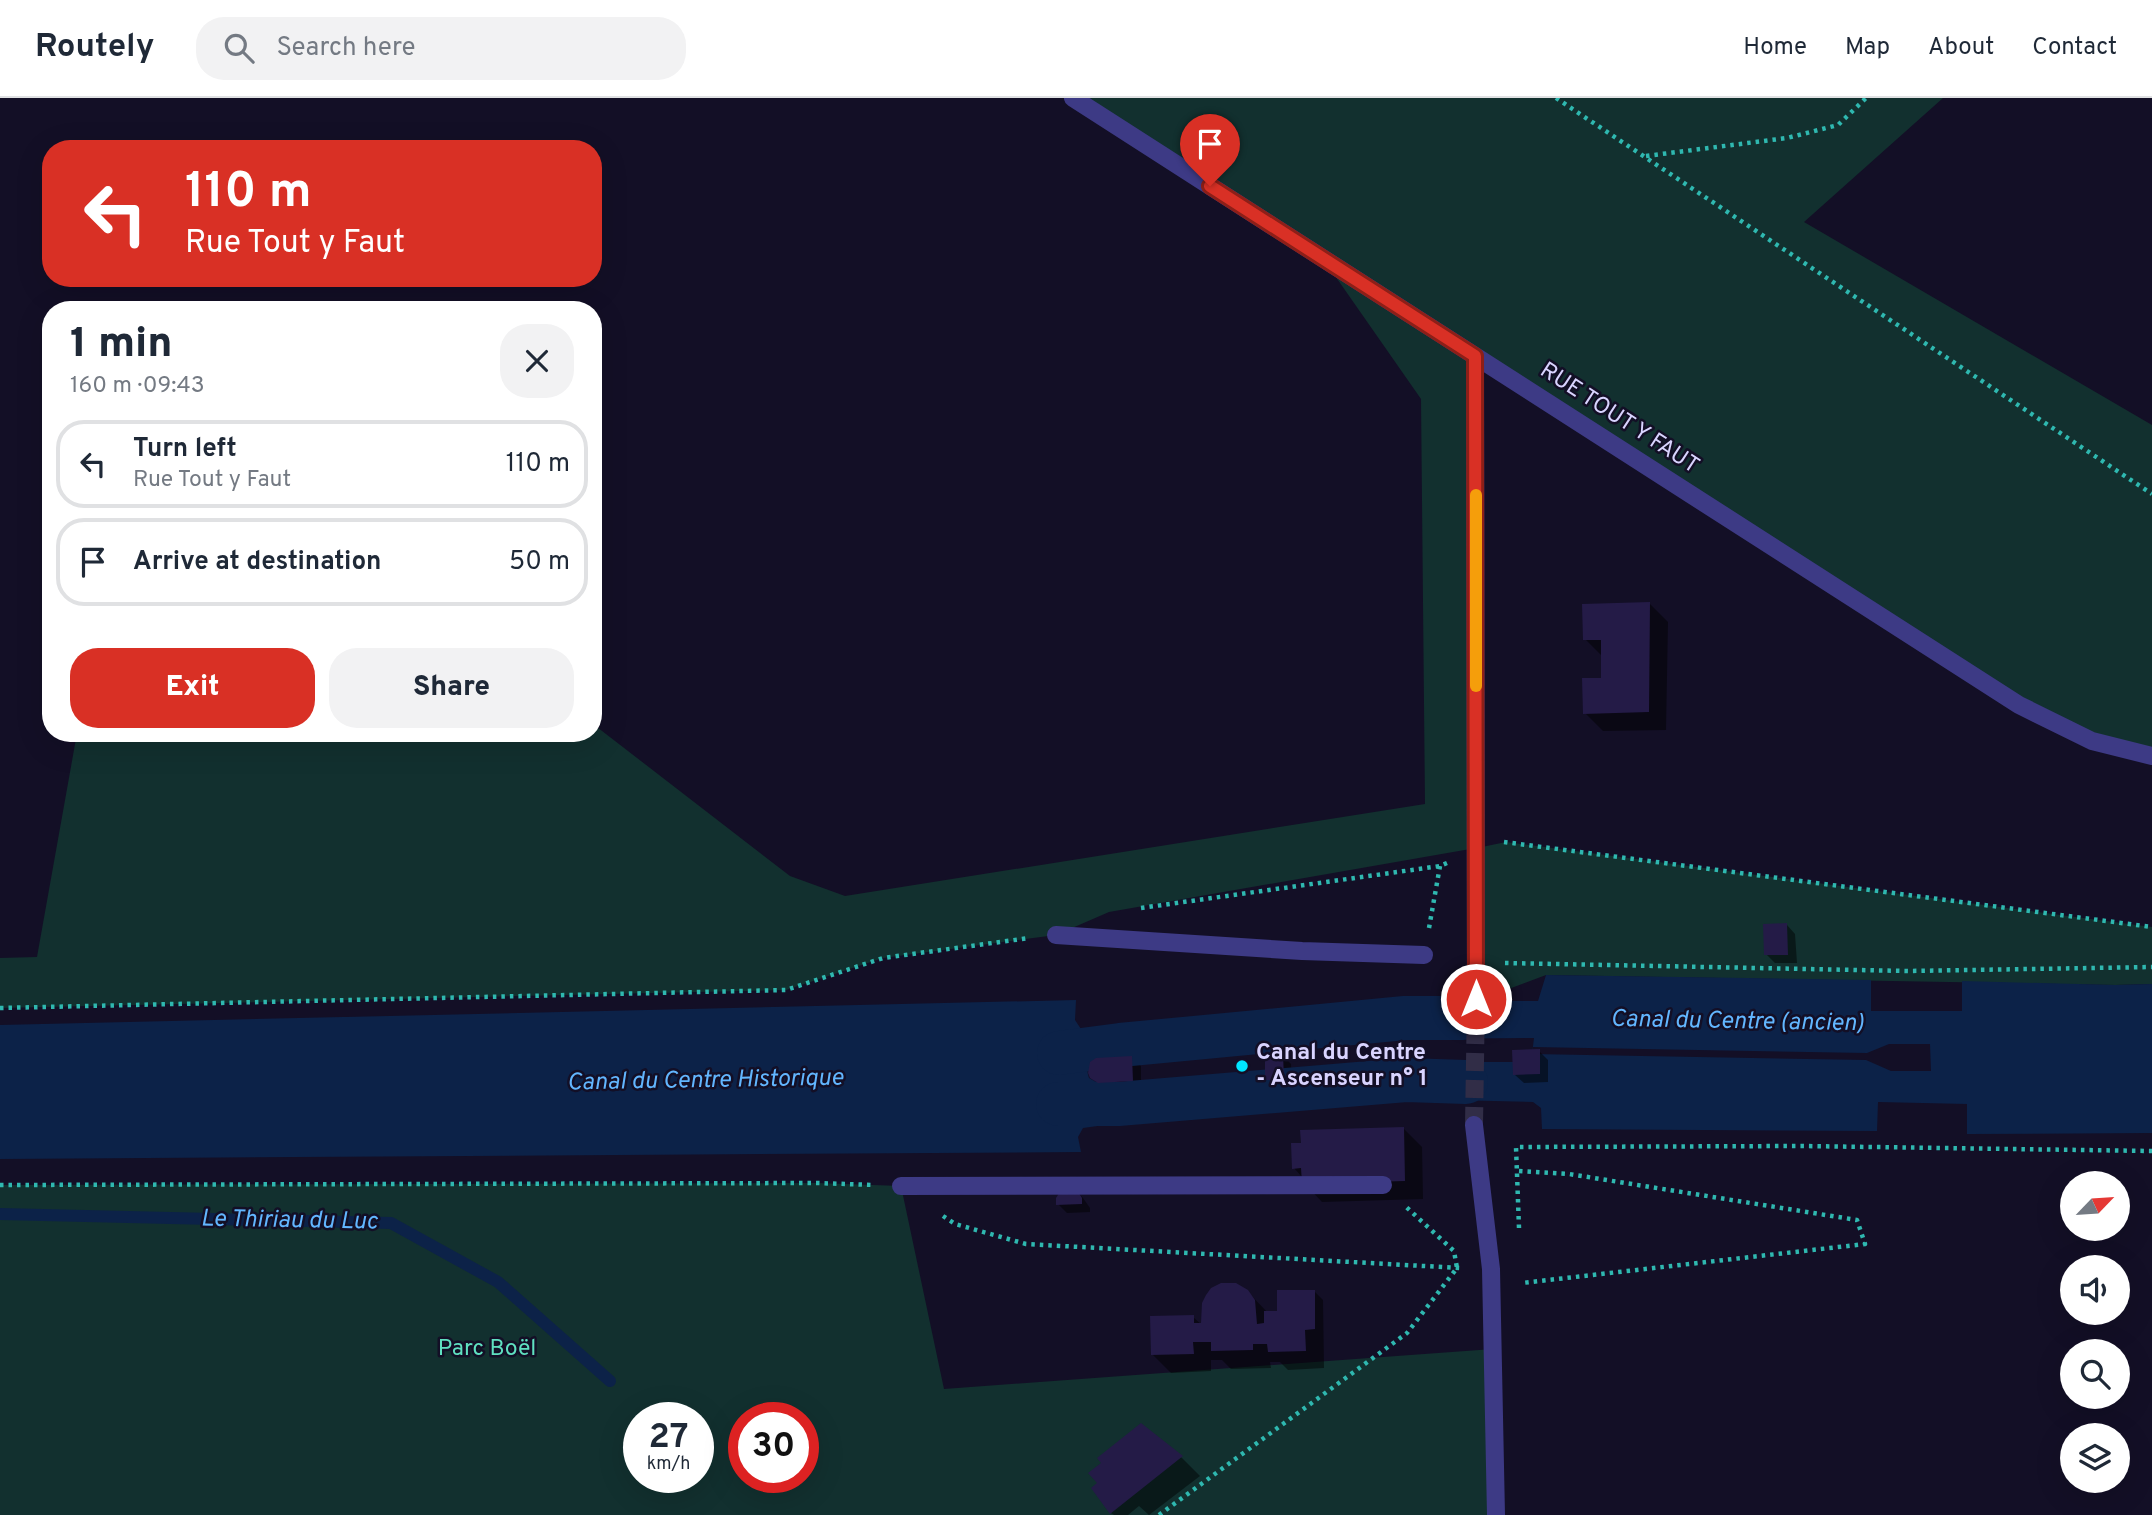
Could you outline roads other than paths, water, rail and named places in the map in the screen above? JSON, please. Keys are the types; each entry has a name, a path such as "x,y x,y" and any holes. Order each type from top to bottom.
{"street":[{"name":"RUE TOUT Y FAUT","path":"1073,98 2019,705 2092,741 2152,756"},
{"path":"1475,356 1476,999"},
{"path":"1056,935 1302,951 1424,955"},
{"path":"1474,1125 1491,1269 1496,1515"},
{"path":"901,1186 1383,1185"}],"water":[{"name":"Canal du Centre (ancien)","path":"1546,975 1871,980 1871,1011 1962,1011 1962,981 2152,984 2152,1133 1967,1134 1967,1104 1878,1102 1877,1131 1542,1129 1541,1108 1533,1102 1407,1099 1406,1062 1531,1062 1534,1038 1405,1039 1404,1000 1538,1001"},
{"path":"1076,1000 1075,1020 1081,1029 1118,1026 1119,1055 1095,1058 1088,1064 1089,1078 1098,1083 1118,1083 1119,1123 1083,1128 1078,1137 1081,1152 0,1159 0,1025"}],"waterway":[{"name":"Canal du Centre Historique","path":"1059,1053 1405,1018 1463,1018"},
{"name":"Canal du Centre Historique","path":"1058,1104 1118,1104 1406,1080 1466,1082"},
{"name":"Le Thiriau du Luc","path":"0,1214 391,1223 498,1282 610,1381"}],"tunnel":[{"path":"1474,1125 1476,999"}],"place":[{"name":"Canal du Centre - Ascenseur n° 1","path":"1242,1066"}],"park label":[{"name":"Parc Boël","path":"487,1349"}]}
